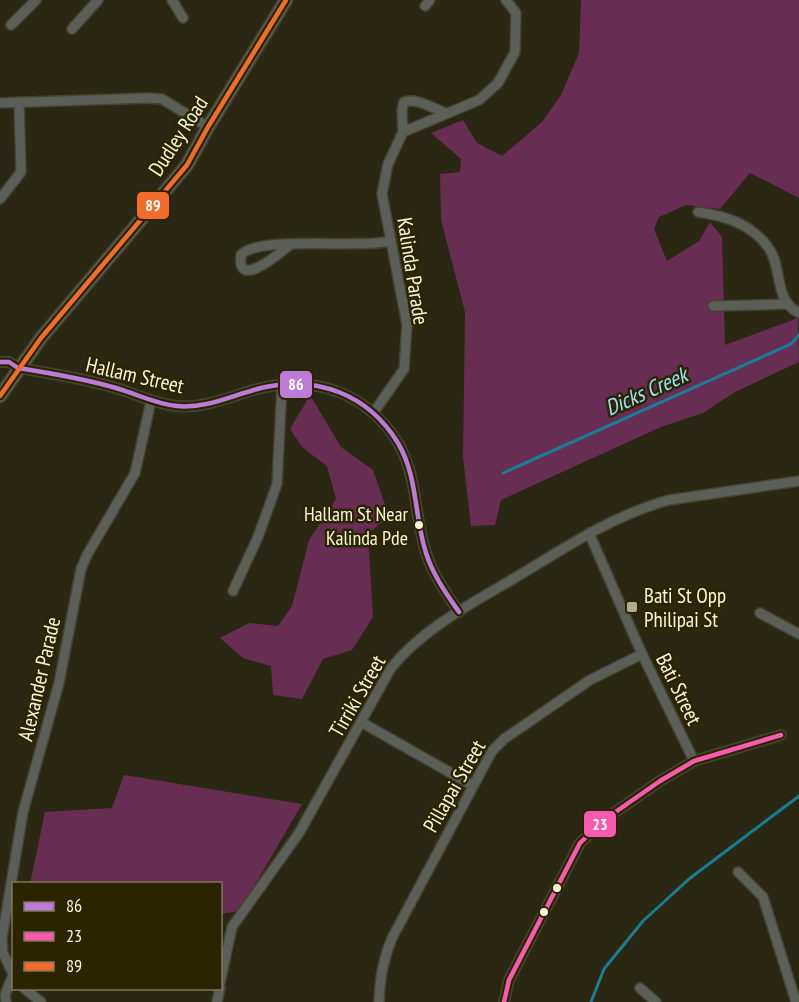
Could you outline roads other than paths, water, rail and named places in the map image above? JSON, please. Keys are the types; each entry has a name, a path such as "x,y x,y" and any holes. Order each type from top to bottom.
{"main road":[{"name":"Dudley Road","path":"0,396 41,338 187,165 286,0"}],"street":[{"path":"11,26 36,0"},
{"path":"72,29 98,0"},
{"path":"172,0 183,18"},
{"path":"403,132 479,100 498,83 515,52 516,13 506,0"},
{"path":"0,103 162,99 208,128"},
{"name":"Kalinda Parade","path":"374,412 404,369 406,325 382,194 388,164 403,132 404,102 411,100 419,102 446,113"},
{"path":"0,199 21,172 19,102"},
{"path":"698,212 732,219 746,226 769,248 778,284 791,309 799,313"},
{"path":"291,244 257,269 249,271 242,265 241,255 245,250 266,246 291,244 358,245 391,241"},
{"path":"713,306 788,304"},
{"name":"Hallam Street","path":"0,362 9,362 18,368 112,387 137,394 151,401 174,406 212,403 261,388 282,385 312,384 341,393 374,412 405,455 410,469 425,551 441,586 459,612"},
{"path":"233,591 258,537 277,484 282,385"},
{"name":"Alexander Parade","path":"12,974 3,953 2,938 8,898 23,812 54,704 81,569 135,473 151,401"},
{"name":"Tirriki Street","path":"222,974 232,927 299,833 392,668 410,647 459,612 589,533 648,506 669,500 799,481"},
{"name":"Bati Street","path":"589,533 642,654 694,761"},
{"path":"760,613 797,631"},
{"name":"Pillapai Street","path":"379,1002 380,973 385,956 472,785 492,751 504,739 590,680 642,654"},
{"path":"361,722 472,785"},
{"path":"504,1002 509,980 580,843 604,820 660,781 694,761 782,735"},
{"path":"738,872 763,897 796,1002"},
{"name":"Alexander Parade","path":"6,1002 5,995 12,978"},
{"path":"640,988 656,1002"},
{"path":"26,990 37,1001"}],"waterway":[{"name":"Dicks Creek","path":"503,473 791,344 799,335"},
{"path":"591,1002 604,969 643,921 689,879 799,796"}],"place":[{"name":"Hallam St Near Kalinda Pde","path":"419,525"},
{"name":"Bati St Opp Philipai St","path":"632,607"}]}
